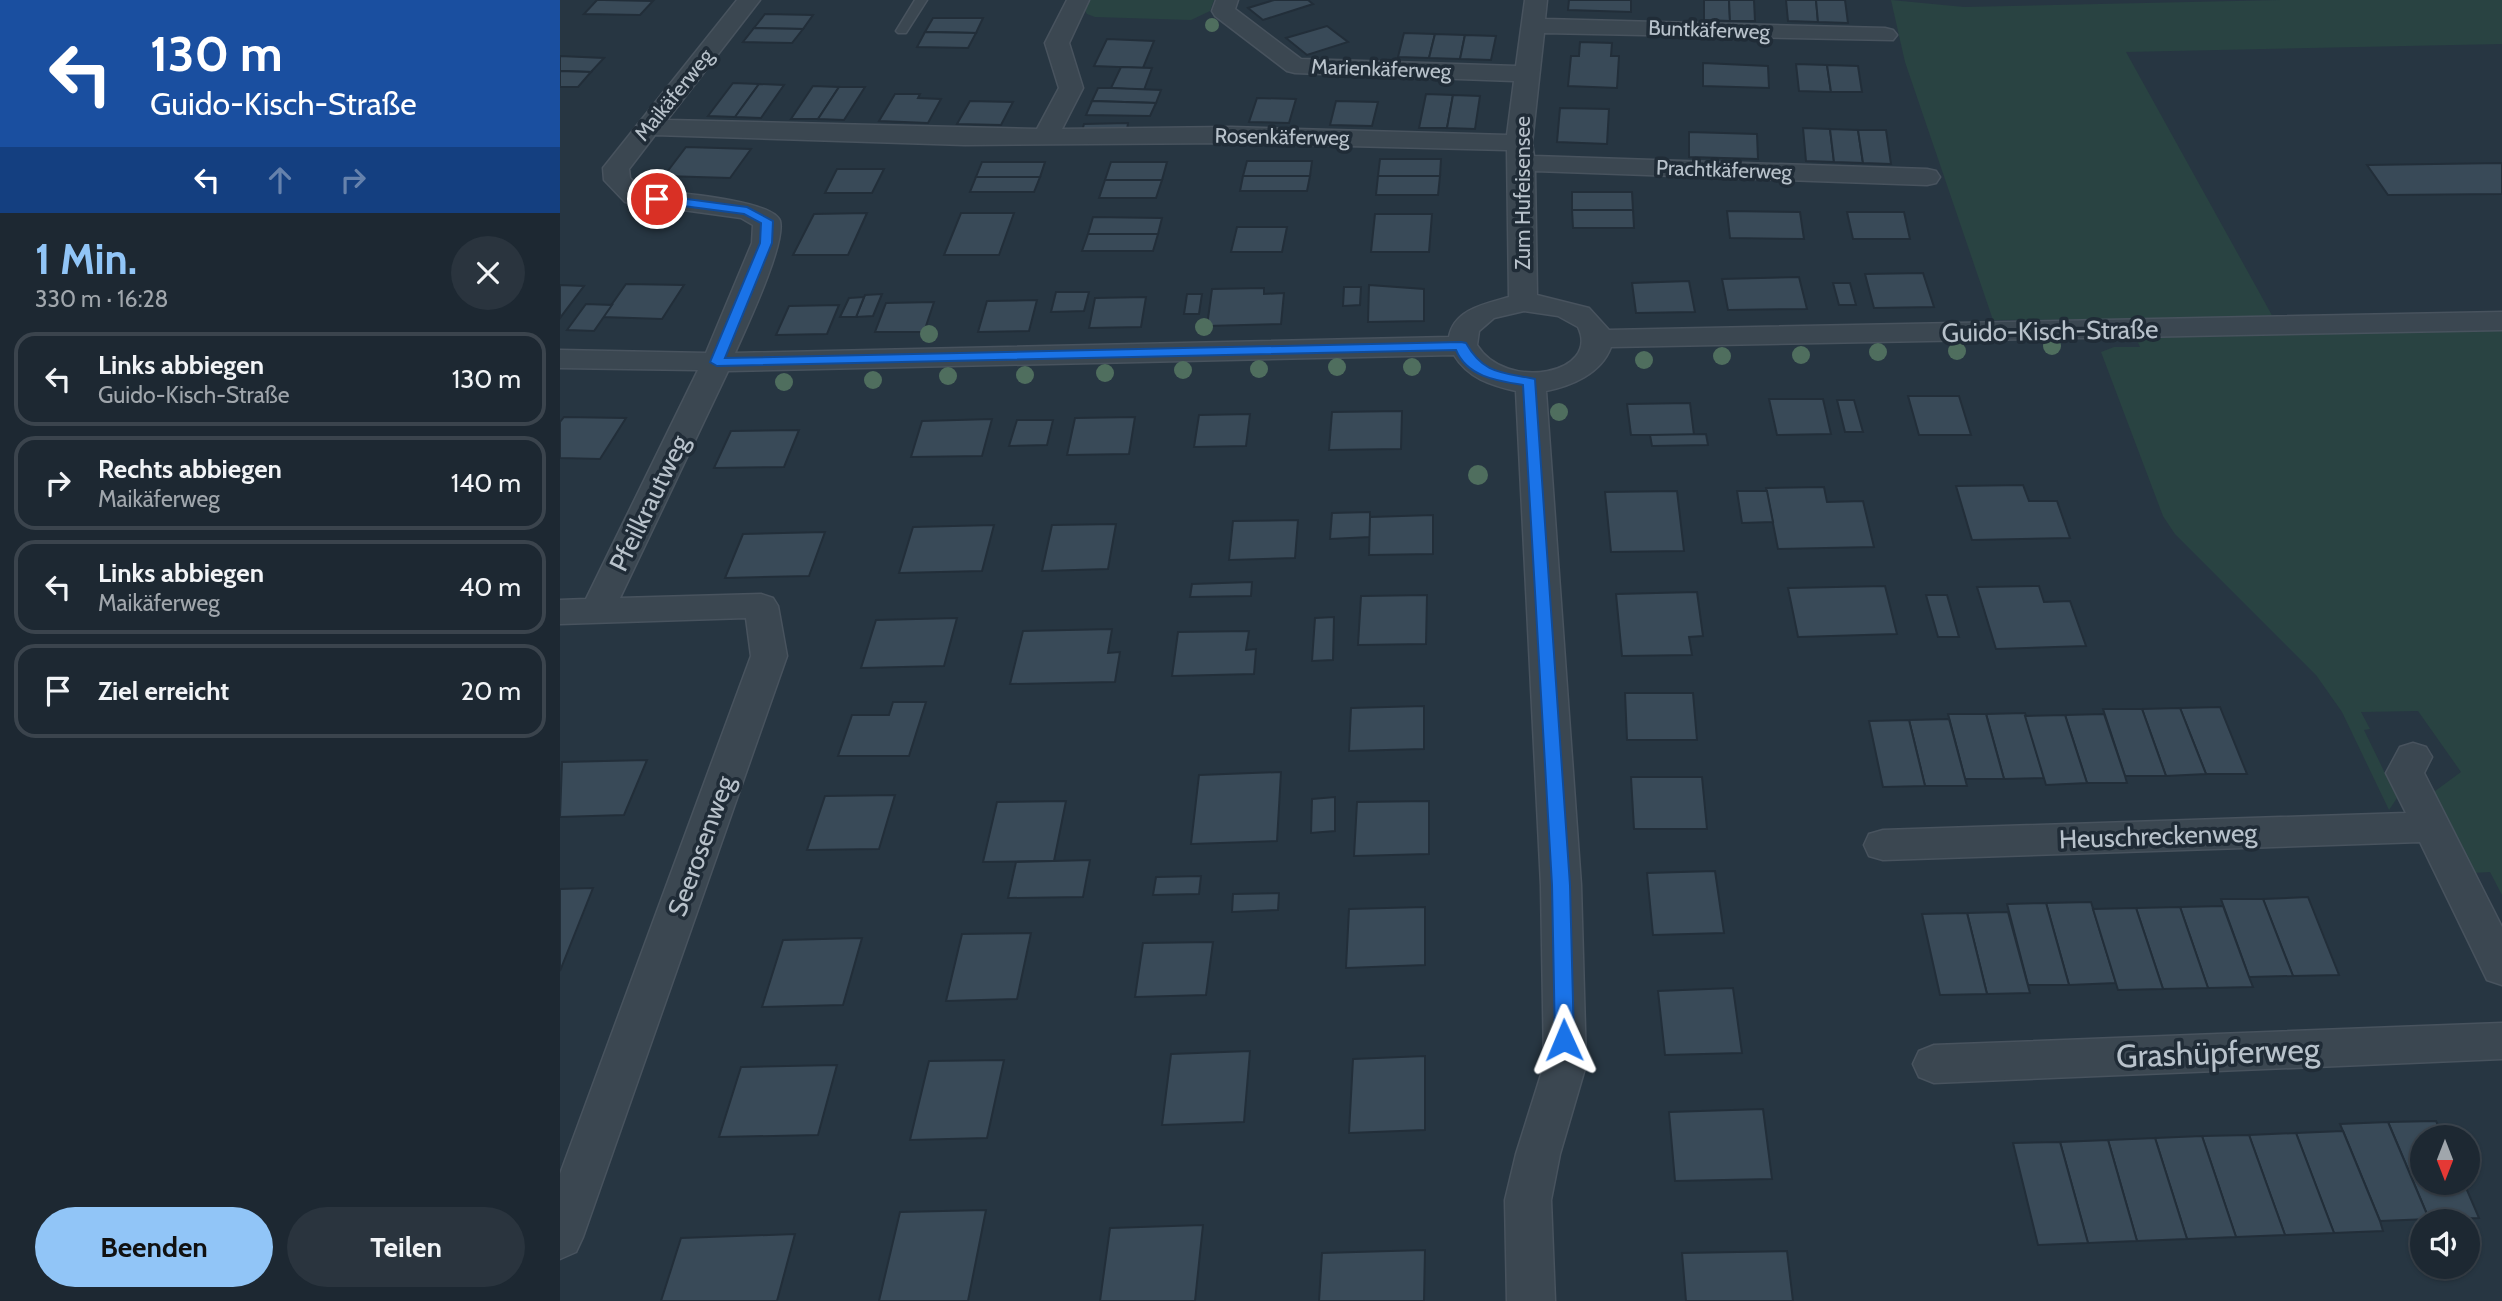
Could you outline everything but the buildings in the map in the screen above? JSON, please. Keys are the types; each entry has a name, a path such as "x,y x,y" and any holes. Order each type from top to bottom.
{"street":[{"name":"Maikäferweg","path":"717,362 766,243 767,221 747,211 634,196 617,180 616,168 749,0"},
{"path":"1045,138 1071,88 1056,43 1078,0"},
{"name":"Marienkäferweg","path":"1227,0 1223,11 1295,66 1527,74"},
{"name":"Zum Hufeisensee","path":"1523,302 1520,153 1536,0"},
{"name":"Buntkäferweg","path":"1533,26 1885,35"},
{"name":"Rosenkäferweg","path":"647,127 1045,138 1231,135 1520,153"},
{"name":"Prachtkäferweg","path":"1520,153 1927,177"},
{"path":"1523,302 1554,306 1580,316 1592,326 1597,339 1591,358 1572,373 1530,382 1491,376 1466,357 1461,346 1462,333 1471,321 1502,305 1523,302"},
{"name":"Guido-Kisch-Straße","path":"1597,339 2502,321"},
{"path":"560,359 717,362 1461,346"},
{"name":"Pfeilkrautweg","path":"579,611 717,362"},
{"path":"1530,382 1561,885 1565,1065 1538,1154 1528,1200 1531,1301"},
{"name":"Seerosenweg","path":"565,1211 769,656 761,606 579,611"},
{"path":"2413,757 2406,773 2502,968"},
{"name":"Heuschreckenweg","path":"1883,845 2434,827"},
{"name":"Grashüpferweg","path":"1934,1065 2502,1041"}],"lane":[{"path":"902,31 921,0"}],"green space":[{"path":"1089,0 1214,0 1210,11 1191,20 1095,17 1087,14 1084,9"},
{"path":"1891,0 1964,7 2280,0 2502,0 2502,44 2126,52 2274,319 1993,320 1905,62"},
{"path":"2502,329 2502,895 2490,872 2472,873 2431,794 2461,772 2418,711 2361,712 2370,729 2364,730 2397,798 2389,810 2342,712 2316,675 2175,534 2163,516 2101,352 2114,347 2140,347 2136,338"}],"route":[{"path":"657,199 747,211 767,221 766,243 717,362 1461,346 1476,368 1491,376 1530,382 1544,573 1561,885 1564,1040"}]}
